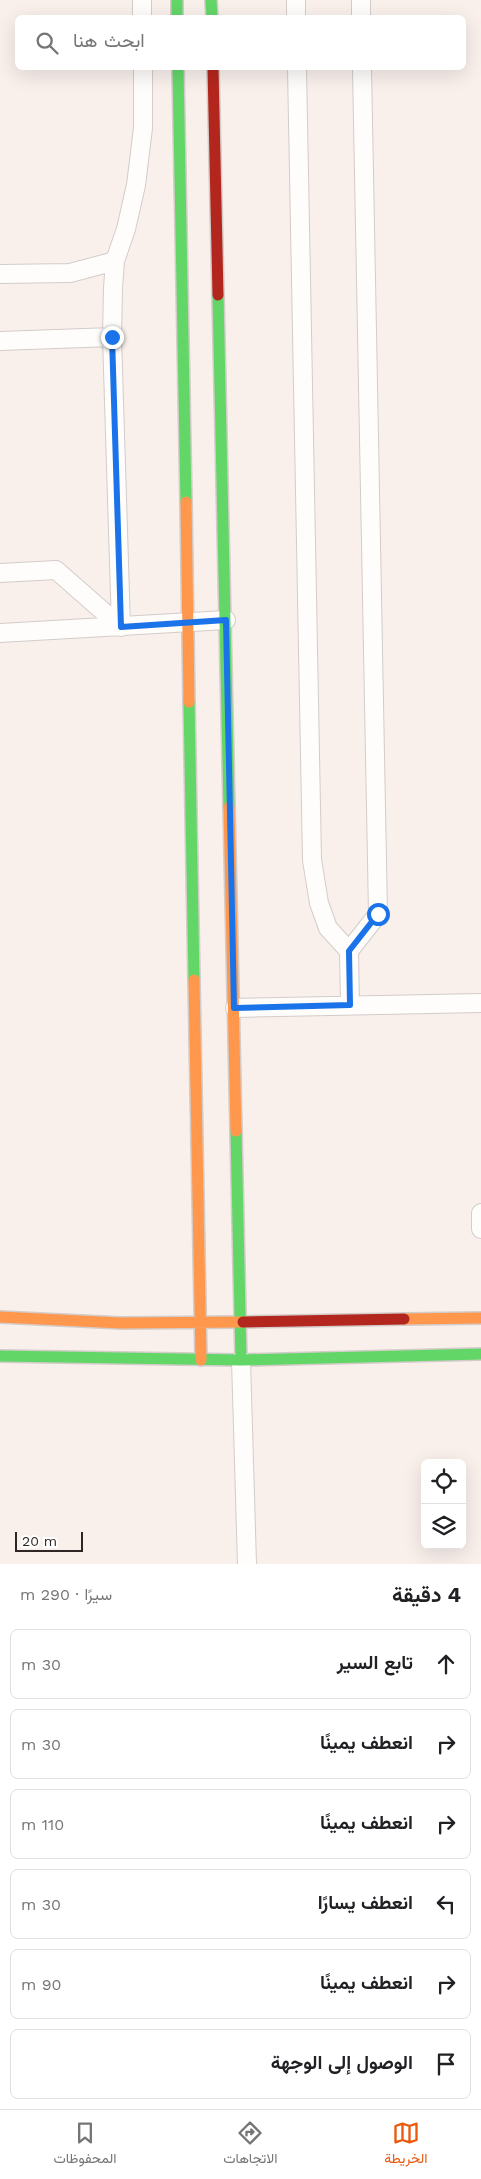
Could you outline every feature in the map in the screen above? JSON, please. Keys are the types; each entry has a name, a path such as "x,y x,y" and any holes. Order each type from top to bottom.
{"main road":[{"path":"177,0 177,15"},
{"path":"211,0 212,15"},
{"path":"178,70 201,1360"},
{"path":"213,70 242,1323 241,1360"},
{"path":"0,1317 121,1323 242,1323 481,1318"},
{"path":"0,1356 241,1360 481,1354"}],"street":[{"path":"142,0 142,15"},
{"path":"296,0 296,15"},
{"path":"361,0 361,15"},
{"path":"121,627 112,337 114,261 126,229 136,185 143,128 142,70"},
{"path":"297,70 312,860 319,903 328,928 349,951"},
{"path":"350,1005 349,951 378,914 362,70"},
{"path":"0,274 70,273 114,261"},
{"path":"0,341 112,337"},
{"path":"0,573 56,570 121,627"},
{"path":"0,633 226,620"},
{"path":"234,1008 481,1003"},
{"path":"481,1213 481,1229"},
{"path":"241,1360 247,1564"}],"traffic: fast":[{"path":"177,0 177,15"},
{"path":"211,0 212,15"},
{"path":"178,70 186,502"},
{"path":"218,295 229,807"},
{"path":"189,702 194,980"},
{"path":"236,1131 241,1360"},
{"path":"0,1356 241,1360 481,1354"}],"traffic: slow":[{"path":"186,502 189,702"},
{"path":"229,807 236,1131"},
{"path":"194,980 201,1360"},
{"path":"0,1317 121,1323 243,1322"},
{"path":"404,1319 481,1318"}],"traffic: jam":[{"path":"213,70 218,295"},
{"path":"243,1322 404,1319"}],"route":[{"path":"112,337 121,627 226,620 234,1008 350,1005 349,951 378,914"}]}
